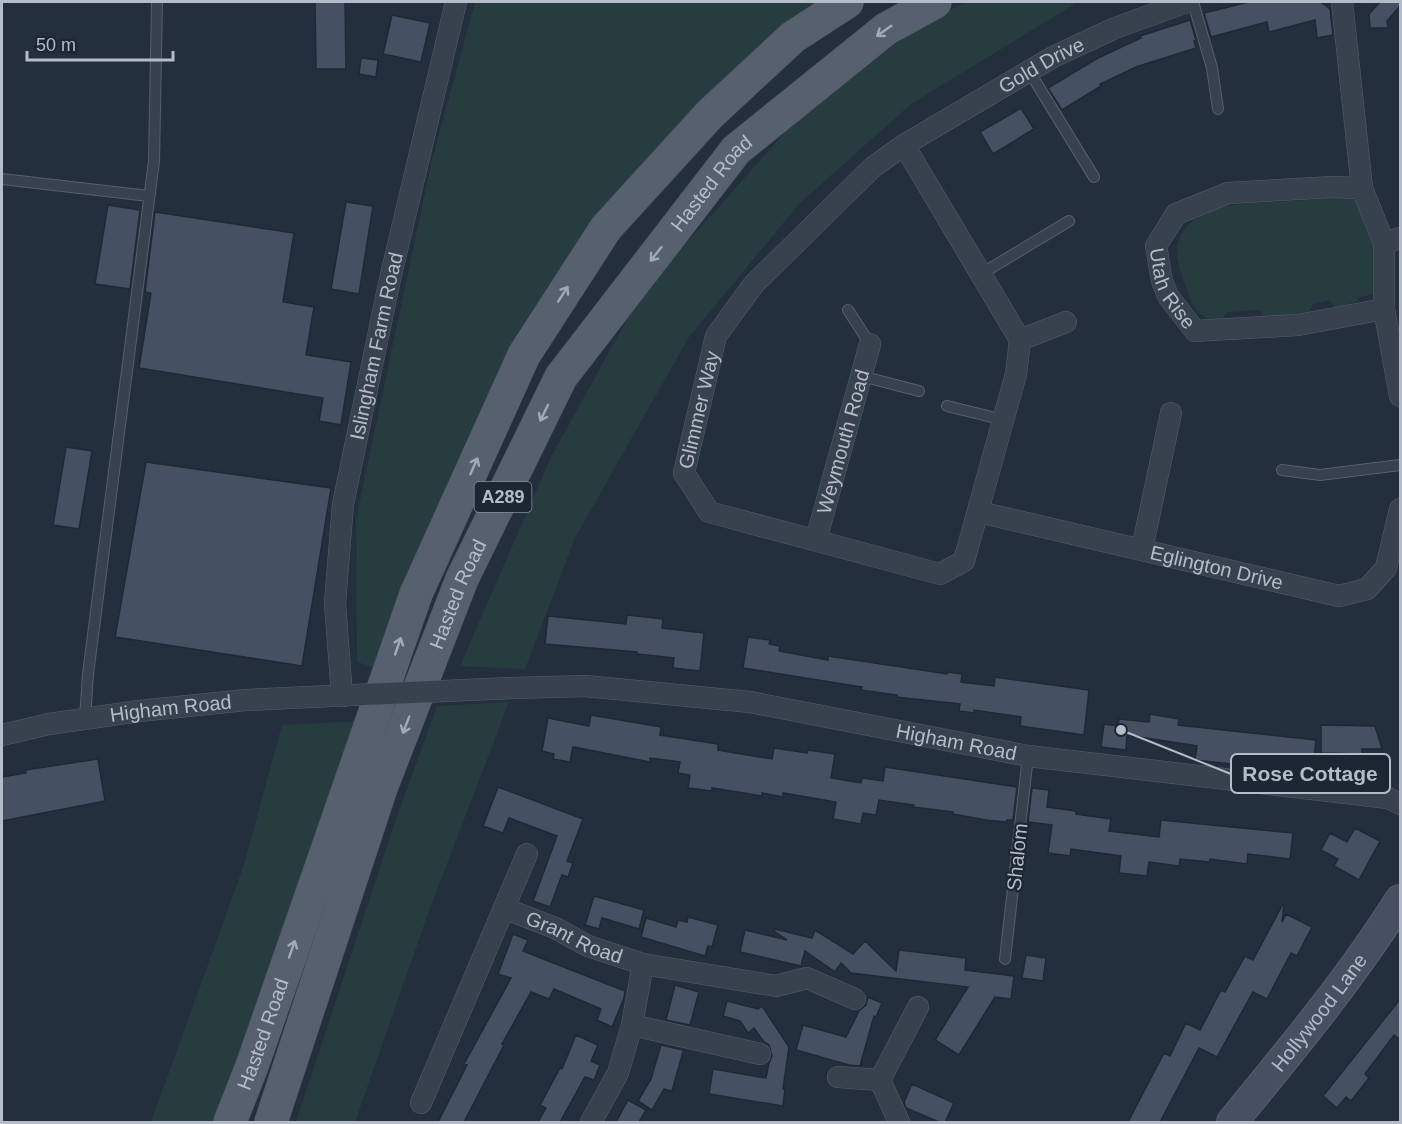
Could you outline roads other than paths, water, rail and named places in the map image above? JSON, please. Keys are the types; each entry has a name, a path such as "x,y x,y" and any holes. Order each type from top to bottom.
{"main road":[{"name":"Hasted Road","path":"230,1122 256,1054 416,594 524,355 606,228 710,114 793,38 847,2"},
{"name":"Hasted Road","path":"271,1122 381,788 458,590 561,377 736,150 886,29 934,2"},
{"name":"Hollywood Lane","path":"1232,1122 1325,1009 1374,942 1401,900"}],"street":[{"name":"Islingham Farm Road","path":"348,695 335,603 343,504 390,279 456,2"},
{"name":"Gold Drive","path":"904,145 1053,57 1115,28 1187,2"},
{"path":"1342,2 1362,188 1374,218 1392,241 1384,309 1397,362 1401,396"},
{"path":"904,145 1020,340 1066,322"},
{"name":"Glimmer Way","path":"904,145 873,167 754,284 716,336 684,473 709,512 940,574 964,561 1017,374 1020,340"},
{"name":"Utah Rise","path":"1362,188 1333,187 1228,193 1176,214 1156,246 1157,287 1168,296 1195,331 1298,325 1384,309"},
{"name":"Weymouth Road","path":"816,540 870,344"},
{"path":"1142,549 1171,413"},
{"name":"Eglington Drive","path":"979,512 1339,596 1367,589 1386,568 1401,509"},
{"name":"Higham Road","path":"2,735 85,719 246,700 585,686 750,702 1028,756 1388,798 1401,804"},
{"name":"Grant Road","path":"527,854 504,908 555,928 588,946 643,964 632,1025 618,1073 593,1122"},
{"path":"421,1103 504,908"},
{"path":"643,964 776,986 807,978 855,999"},
{"path":"880,1080 918,1007"},
{"path":"632,1025 760,1054"},
{"path":"838,1077 880,1080"},
{"path":"880,1080 898,1122"}],"lane":[{"path":"85,719 91,651 154,161 157,2"},
{"path":"1193,2 1212,68 1218,109"},
{"path":"1029,71 1094,177"},
{"path":"2,179 149,196"},
{"path":"981,274 1070,221"},
{"path":"848,310 870,344"},
{"path":"861,376 919,391"},
{"path":"948,406 1004,420"},
{"path":"1282,470 1320,475 1401,465"},
{"name":"Shalom","path":"1005,959 1028,756"}],"place":[{"name":"Rose Cottage","path":"1121,730"}]}
